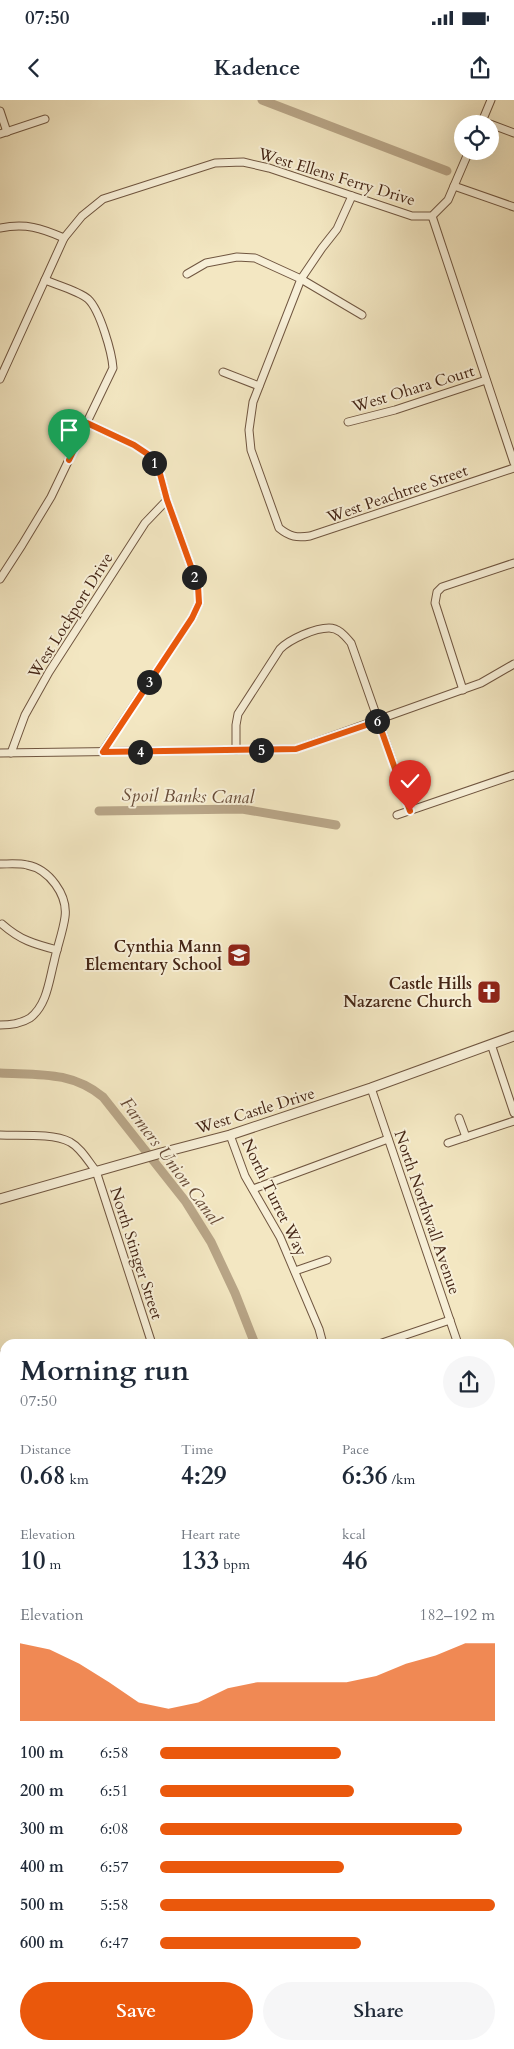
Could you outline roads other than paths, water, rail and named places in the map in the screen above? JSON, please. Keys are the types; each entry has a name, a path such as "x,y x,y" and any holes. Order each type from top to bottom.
{"street":[{"path":"488,115 491,100"},
{"path":"0,111 3,133 45,119"},
{"path":"499,128 514,133"},
{"name":"West Ellens Ferry Drive","path":"0,379 64,238 82,216 103,199 214,163 243,162 269,168 412,216 432,216 448,200 465,160"},
{"path":"454,186 514,207"},
{"path":"222,372 259,386 301,279 337,229 352,196"},
{"path":"432,216 514,463"},
{"path":"0,228 18,224 47,231 64,238"},
{"path":"187,274 206,263 237,257 255,258 301,279 362,315"},
{"path":"0,579 51,497 110,376 112,358 97,314 87,298 45,280"},
{"name":"West Ohara Court","path":"348,422 395,410 486,380"},
{"name":"West Peachtree Street","path":"259,386 253,402 248,430 251,450 276,522 279,528 288,535 298,538 310,536 514,468"},
{"path":"87,423 134,445 149,455 159,470 167,500 198,586 199,603 192,618 103,752"},
{"name":"West Lockport Drive","path":"11,752 25,716 49,672 145,523 167,500"},
{"path":"463,690 434,603 437,592 442,587 514,562"},
{"path":"236,750 238,714 280,649 288,641 330,628 343,633 351,644 410,811"},
{"path":"0,753 296,749 481,684 514,664"},
{"path":"397,815 514,775"},
{"path":"0,864 27,865 40,870 53,881 62,897 65,915 46,994 40,1007 30,1018 17,1023 0,1024"},
{"path":"2,924 16,936 26,941 57,950"},
{"name":"West Castle Drive","path":"0,1199 145,1157 230,1135 372,1088 514,1036"},
{"path":"491,1044 514,1113"},
{"name":"North Northwall Avenue","path":"372,1088 456,1339"},
{"path":"460,1118 466,1138"},
{"path":"448,1143 514,1121"},
{"name":"North Stinger Street","path":"0,1135 54,1137 70,1142 82,1152 96,1171 151,1339"},
{"name":"North Turret Way","path":"230,1135 240,1164 280,1237 322,1339"},
{"path":"253,1189 388,1139"},
{"name":"North Turret Way","path":"295,1271 327,1260"},
{"path":"394,1339 450,1320"}],"waterway":[{"path":"262,100 447,171"},
{"name":"Spoil Banks Canal","path":"99,811 242,809 336,825"},
{"name":"Farmers Union Canal","path":"0,1073 54,1076 67,1079 79,1083 103,1097 186,1202 211,1242 235,1293 253,1339"}],"place":[{"name":"Cynthia Mann Elementary School","path":"239,955"},
{"name":"Castle Hills Nazarene Church","path":"489,992"}]}
